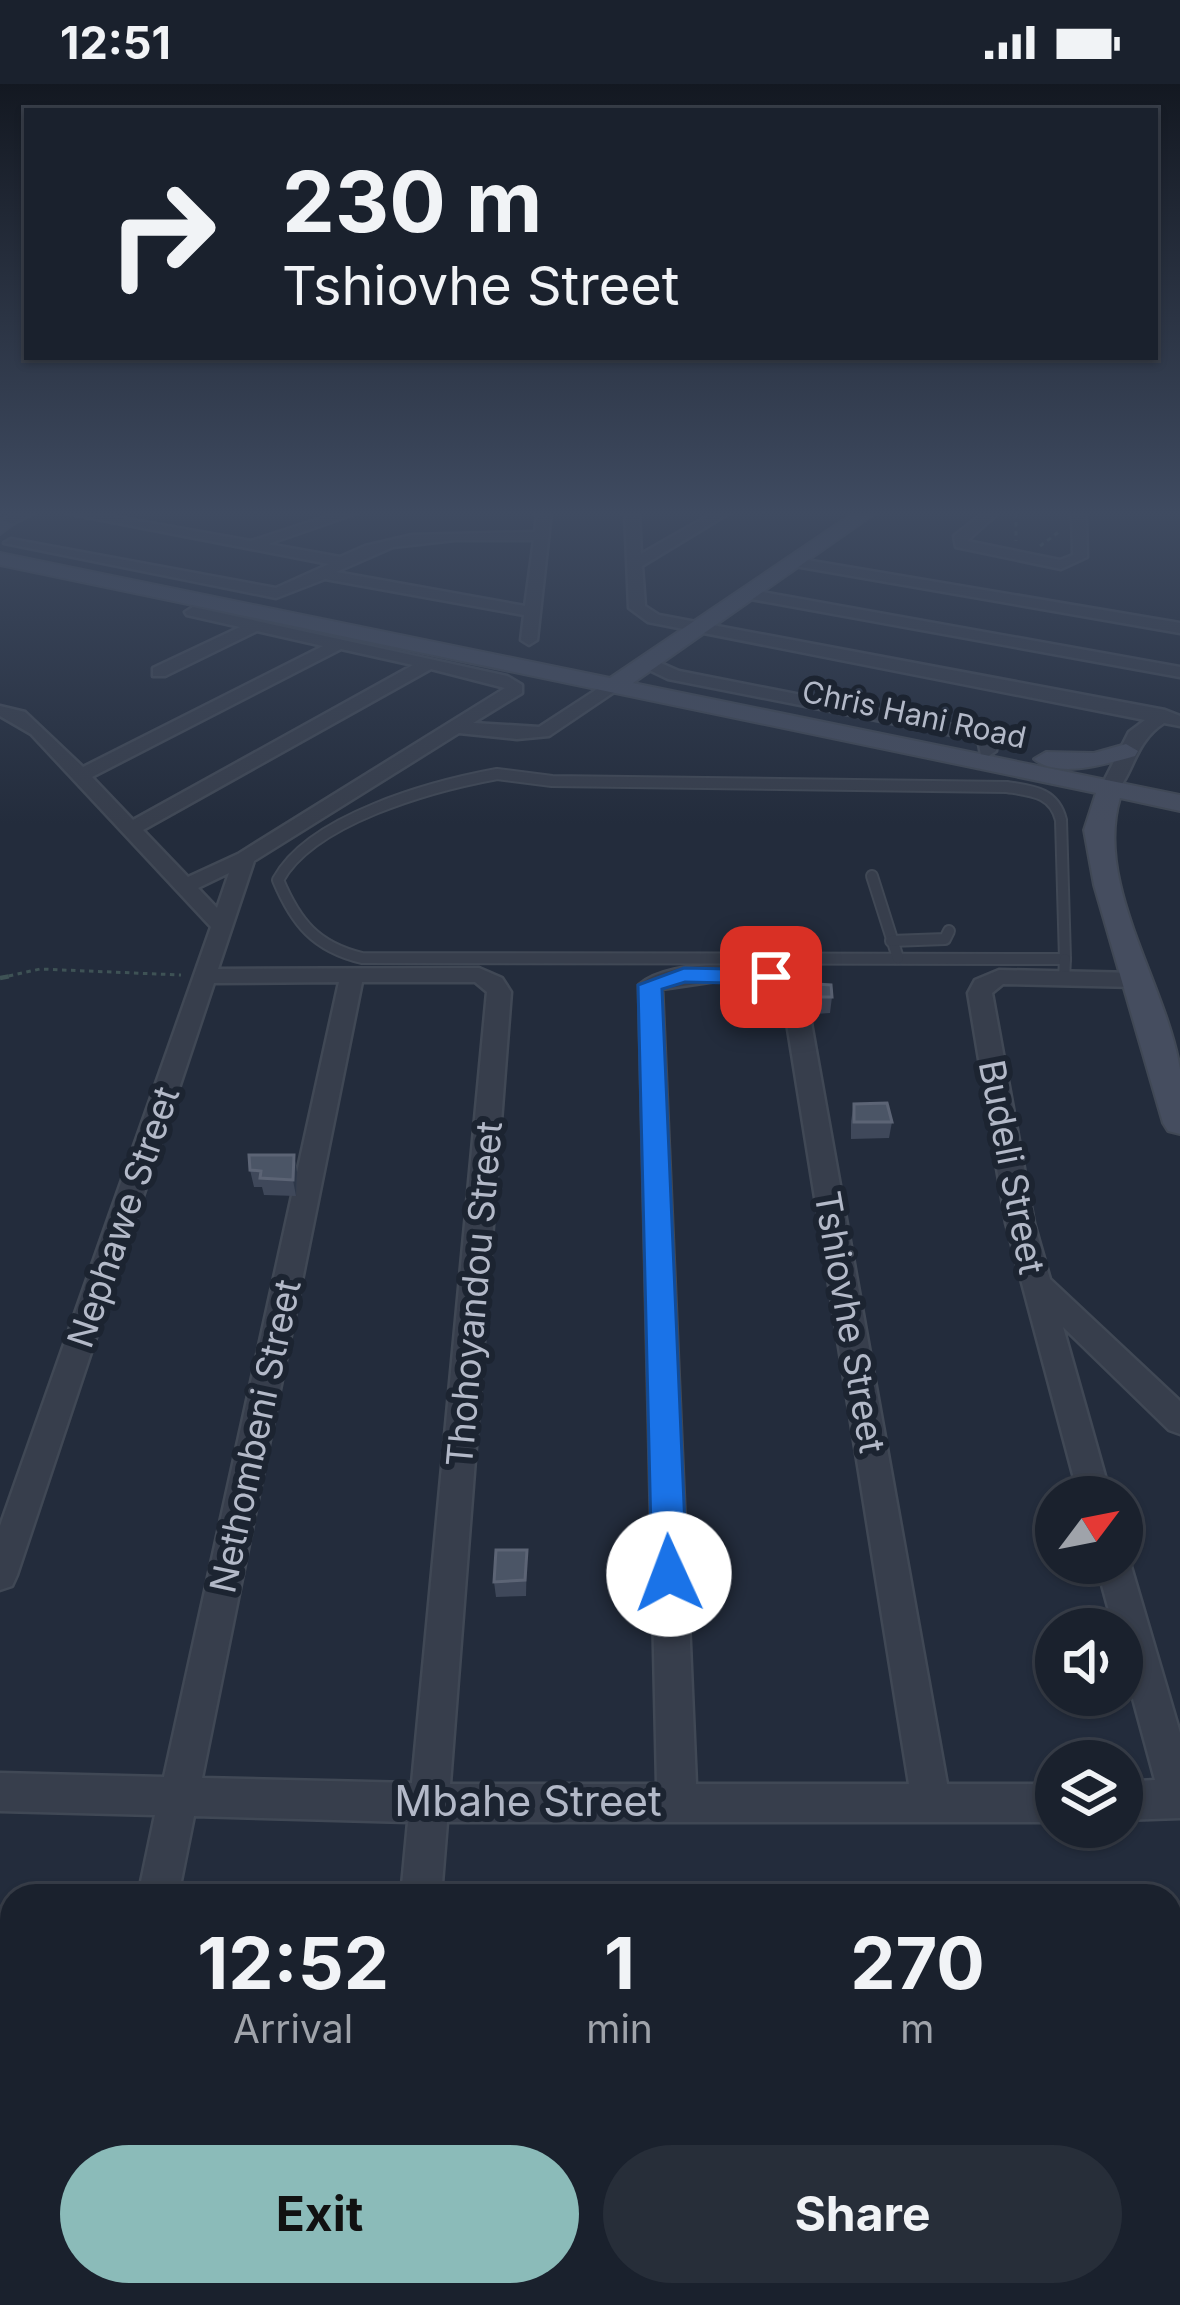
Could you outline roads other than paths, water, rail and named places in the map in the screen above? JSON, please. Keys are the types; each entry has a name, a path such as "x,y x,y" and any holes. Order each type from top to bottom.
{"main road":[{"name":"Chris Hani Road","path":"306,617 628,676 997,753 1180,803"},
{"name":"Chris Hani Road","path":"355,617 1113,783 1180,790"},
{"path":"628,676 712,617"},
{"path":"997,753 1078,762 1128,748 1147,772 1180,790"},
{"path":"1113,783 1097,830 1180,1123"}],"street":[{"path":"186,886 244,858 514,692 514,685 507,681 213,617"},
{"path":"529,640 531,617"},
{"path":"650,617 1180,722"},
{"path":"871,617 1180,672"},
{"path":"1114,617 1180,628"},
{"path":"159,672 254,626"},
{"path":"80,776 340,644"},
{"path":"131,829 428,664"},
{"path":"458,727 543,732 628,676"},
{"path":"1113,783 1138,732 1180,709"},
{"path":"0,711 29,722 224,928"},
{"name":"Nephawe Street","path":"0,1575 224,928 244,858"},
{"name":"Budeli Street","path":"1089,1476 1033,1280 980,993 999,977 1064,969 1136,980"},
{"name":"Thohoyandou Street","path":"205,976 479,975 494,983 500,997 423,1884"},
{"name":"Tshiovhe Street","path":"677,1801 650,985 684,975 760,976 794,989 931,1802"},
{"name":"Nethombeni Street","path":"161,1884 352,976"},
{"path":"1033,1280 1180,1421"},
{"path":"1119,1584 1180,1799 1143,1800"},
{"name":"Mbahe Street","path":"0,1792 430,1803 1035,1803"}],"lane":[{"path":"504,773 571,782 1006,788 1047,797 1059,810 1064,969 898,958 362,958 329,951 306,935 286,901 279,872 288,860 364,816 447,786 504,773"},
{"path":"872,876 898,958"},
{"path":"891,940 942,940 949,932"}]}
